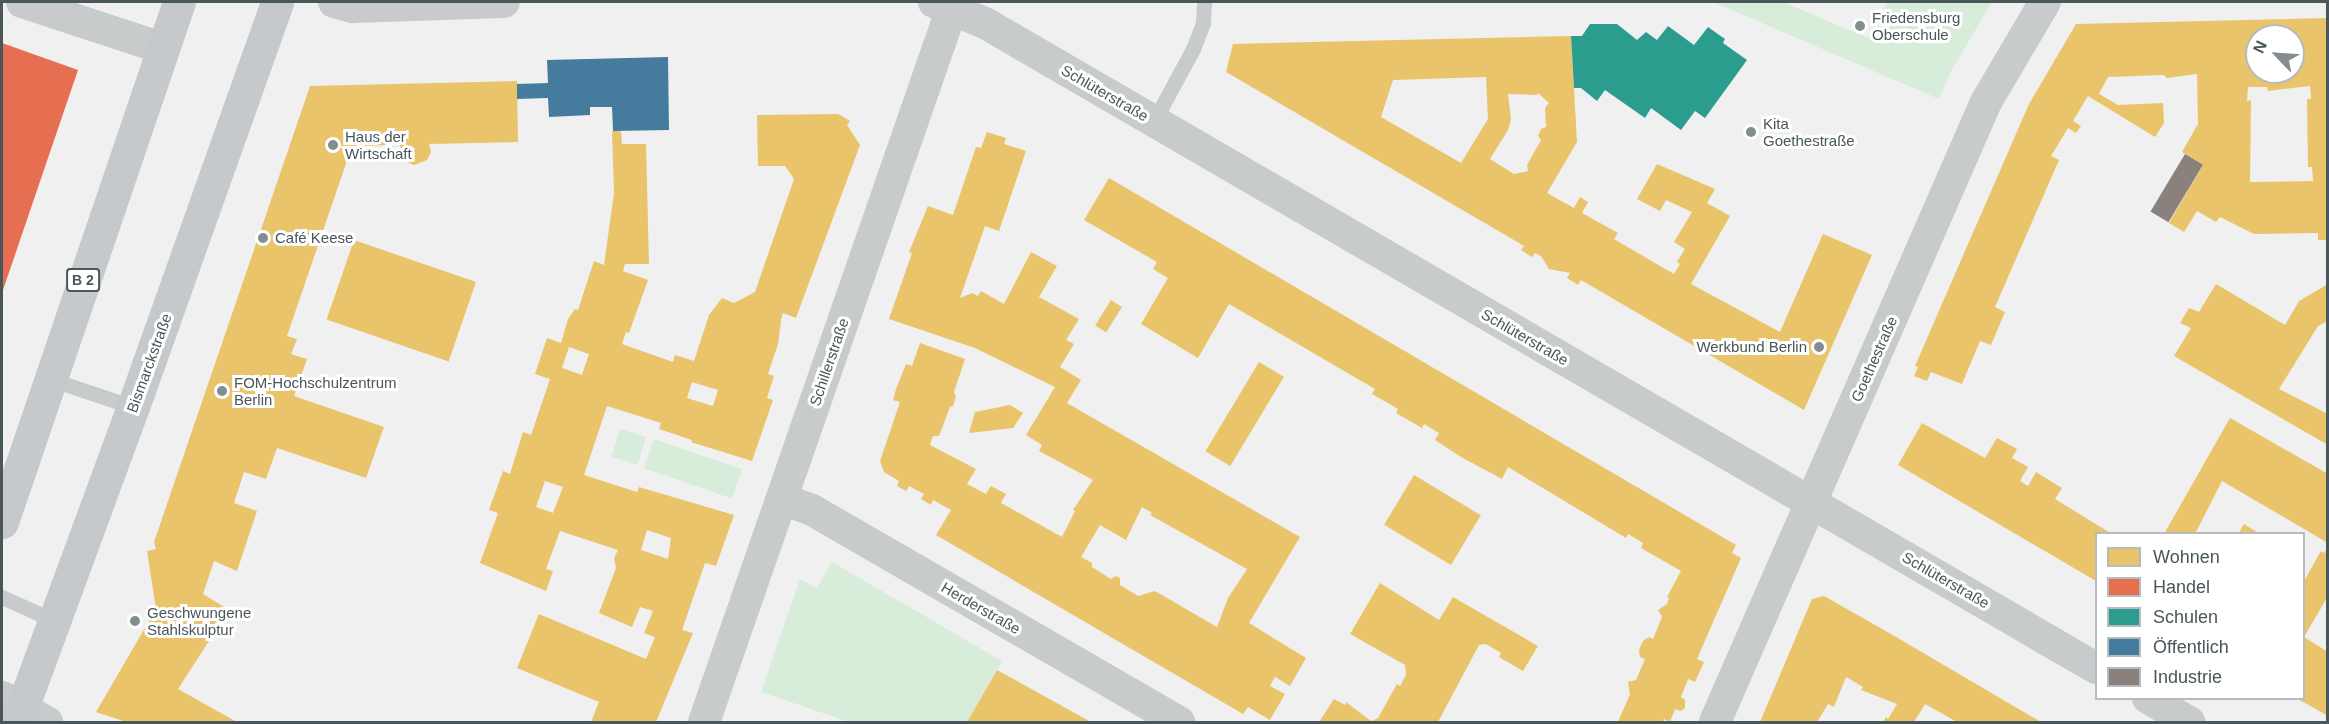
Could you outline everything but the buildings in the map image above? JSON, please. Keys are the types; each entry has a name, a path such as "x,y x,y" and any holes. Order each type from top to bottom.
{"main road":[{"name":"B 2","path":"2,522 179,2"},
{"name":"Bismarckstraße","path":"22,713 53,620 133,407 277,2"}],"street":[{"path":"22,2 162,48"},
{"path":"334,2 353,7 504,2"},
{"name":"Goethestraße","path":"1715,723 1986,102 2045,2"},
{"name":"Schlüterstraße","path":"947,4 1154,121 2095,667"},
{"name":"Schillerstraße","path":"704,723 782,499 947,4"},
{"name":"Herderstraße","path":"782,499 812,510 1179,723"},
{"path":"2150,700 2189,723"}],"lane":[{"path":"1154,121 1193,49 1203,23 1204,2"},
{"path":"50,379 133,407"},
{"path":"2,597 53,620"}],"green space":[{"path":"1713,2 1783,2 1873,40 1886,2 1992,2 1950,73 1939,99"},
{"path":"620,429 646,437 637,465 612,457"},
{"path":"654,439 742,469 732,499 644,468"},
{"path":"832,562 1002,661 967,722 849,722 761,692 800,579 817,588"}],"place":[{"name":"Friedensburg Oberschule","path":"1860,26"},
{"name":"Kita Goethestraße","path":"1751,132"},
{"name":"Haus der Wirtschaft","path":"333,145"},
{"name":"Café Keese","path":"263,238"},
{"name":"Werkbund Berlin","path":"1819,347"},
{"name":"FOM-Hochschulzentrum Berlin","path":"222,391"},
{"name":"Geschwungene Stahlskulptur","path":"135,621"}]}
